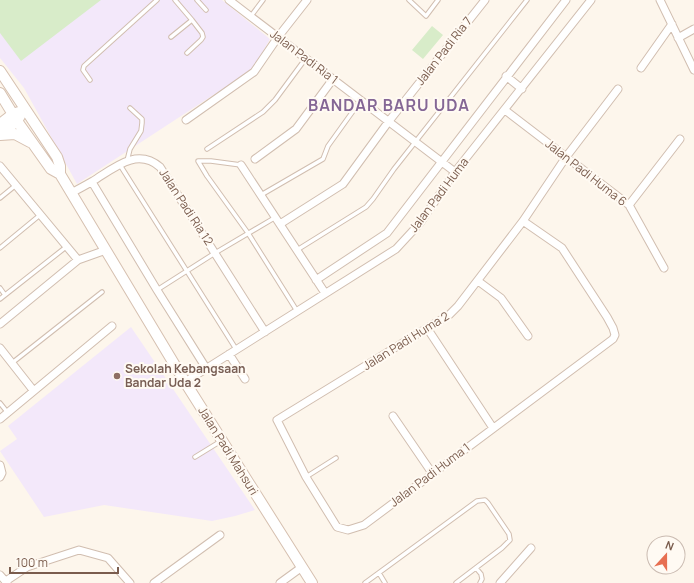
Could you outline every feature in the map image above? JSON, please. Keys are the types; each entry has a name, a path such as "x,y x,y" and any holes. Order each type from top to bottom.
{"main road":[{"name":"Jalan Padi Mahsuri","path":"0,71 30,114 57,157 60,174 71,193 185,382 312,583"},
{"path":"0,78 18,106 17,116 0,135"},
{"name":"Jalan Padi Mahsuri","path":"0,93 17,116 34,145 51,169 60,174"},
{"path":"0,124 17,116 27,117 54,158 59,163"},
{"path":"0,135 15,134 34,145"}],"street":[{"name":"Jalan Padi Ria 1","path":"229,0 455,172"},
{"path":"186,120 254,72 278,37 307,0"},
{"name":"Jalan Padi Ria 7","path":"280,224 343,184 389,121 485,0"},
{"name":"Jalan Padi Huma","path":"316,280 387,233 506,76 566,0"},
{"name":"Jalan Padi Huma","path":"185,382 396,249 420,223 455,172 591,0"},
{"path":"660,0 694,70"},
{"path":"641,68 672,24"},
{"path":"678,38 694,30"},
{"path":"506,76 522,89"},
{"path":"255,159 296,130 333,79"},
{"name":"Jalan Padi Huma 2","path":"277,420 449,315 478,281 523,221 566,157 618,89"},
{"name":"Jalan Padi Huma 6","path":"505,110 629,206 664,268"},
{"path":"629,206 680,139"},
{"name":"Jalan Padi Ria 12","path":"71,193 92,182 119,164 126,161 143,158 149,159 160,167 265,332"},
{"path":"241,165 325,293"},
{"path":"0,166 78,260"},
{"path":"92,182 206,368"},
{"name":"Jalan Padi Huma 1","path":"277,420 306,477 337,527 348,530 364,525 613,339 615,334 607,317 562,248 523,221"},
{"path":"0,324 78,260 106,250"},
{"path":"478,281 501,298 528,336"},
{"path":"0,419 33,390 112,326"},
{"path":"427,328 493,428"},
{"path":"0,348 33,390"},
{"path":"229,354 245,379"},
{"path":"393,416 432,473"},
{"path":"0,466 2,474 0,477"},
{"path":"154,583 220,534"},
{"path":"500,583 531,548"},
{"path":"0,575 6,582 27,567 79,550 108,558 130,583"},
{"path":"280,583 302,568"}],"lane":[{"path":"90,80 83,70 84,66 157,0"},
{"path":"176,0 202,33 203,37 187,53"},
{"path":"197,0 206,10"},
{"path":"251,16 264,0"},
{"path":"409,0 426,16 438,0"},
{"path":"297,250 366,207 374,199 416,142 527,0"},
{"path":"171,37 192,20"},
{"path":"207,149 263,112 275,100 306,58"},
{"path":"261,195 323,159 328,146 362,100"},
{"path":"126,161 130,148 141,131 142,123 142,119 130,108"},
{"path":"241,165 211,161 198,161 248,233 297,311"},
{"path":"119,164 236,349"},
{"path":"0,198 16,185"},
{"path":"0,248 40,215"},
{"path":"157,290 215,253 276,217"},
{"path":"0,299 66,246"},
{"path":"0,288 5,295"},
{"path":"12,363 102,292"},
{"path":"0,403 8,413"},
{"path":"195,457 222,441"},
{"path":"306,477 336,458"},
{"path":"365,583 477,500 485,500 510,534 510,540 508,544 456,583"},
{"path":"476,568 481,574 482,579 480,583"},
{"path":"379,574 386,583"}],"shaded area":[{"path":"0,0 222,0 270,39 253,69 77,184 24,88 0,58"},
{"name":"Sekolah Kebangsaan Bandar Uda 2","path":"131,327 255,510 212,521 104,505 44,517 0,451 17,439 8,426"}],"green space":[{"path":"0,0 101,0 21,61 0,33"},
{"path":"432,26 443,35 423,59 412,50"}],"place":[{"name":"Sekolah Kebangsaan Bandar Uda 2","path":"117,376"}],"district":[{"name":"BANDAR BARU UDA","path":"389,105"}]}
